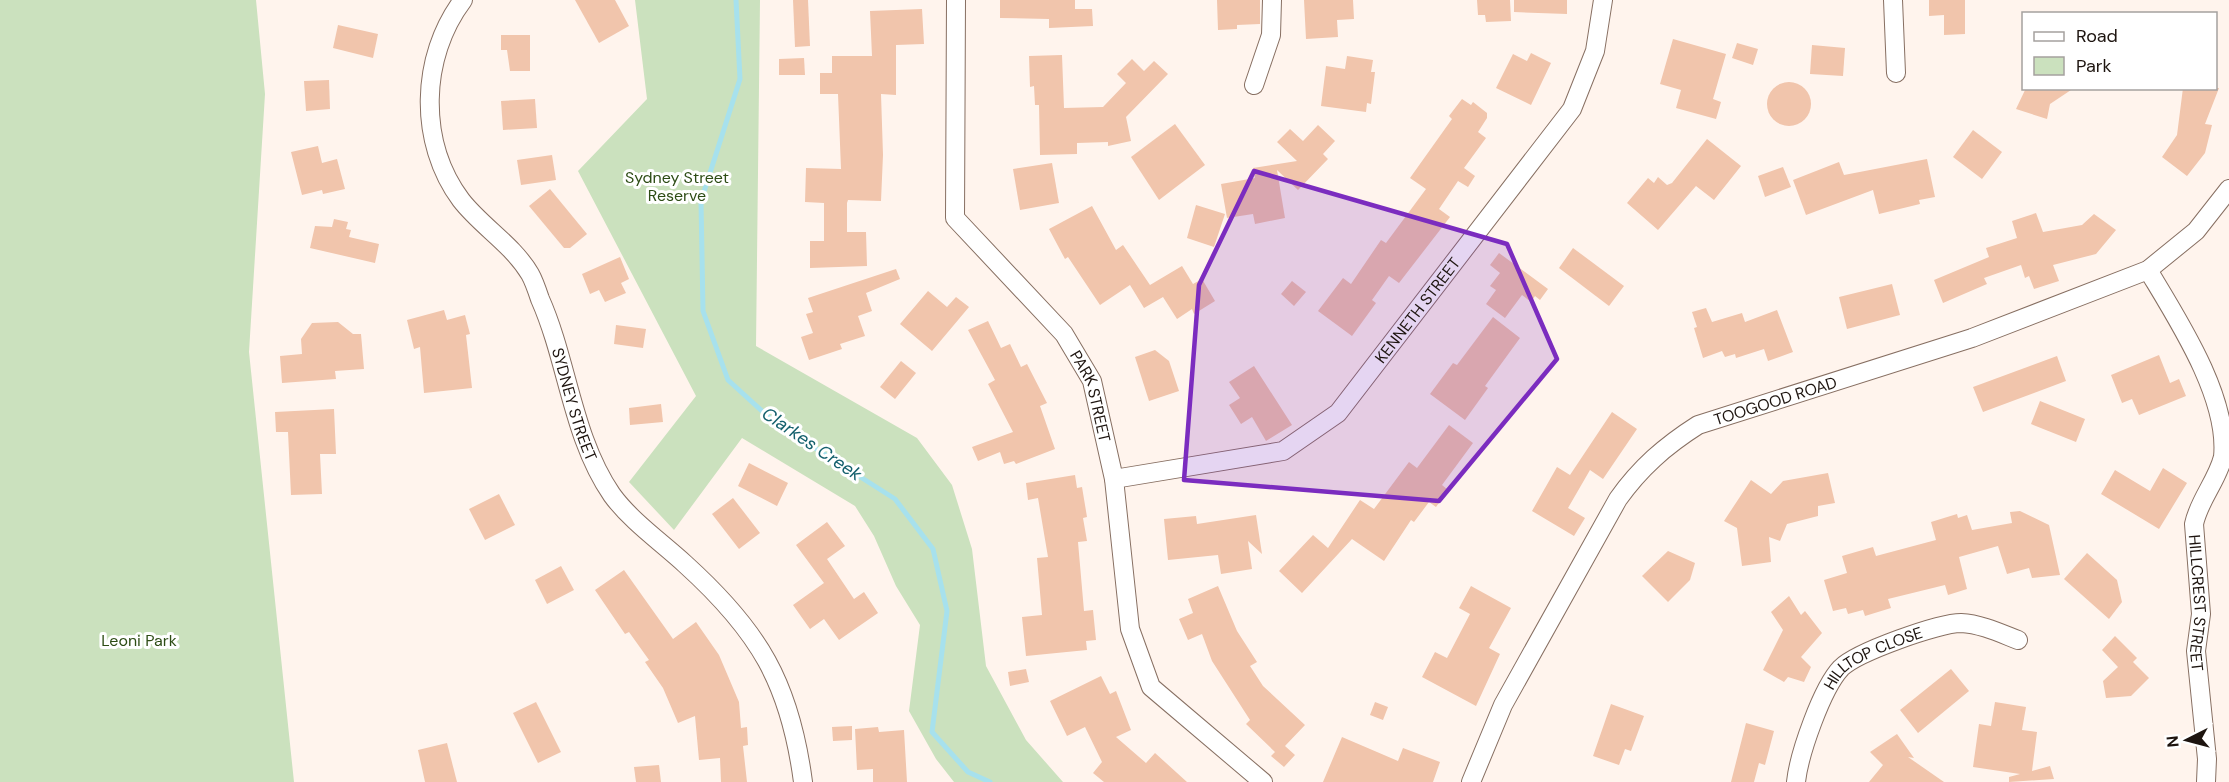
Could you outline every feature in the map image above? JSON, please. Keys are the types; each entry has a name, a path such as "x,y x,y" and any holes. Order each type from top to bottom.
{"street":[{"name":"SYDNEY STREET","path":"463,0 445,30 432,70 429,111 435,147 450,184 463,202 529,272 550,321 587,448 599,475 629,514 717,594 747,627 771,666 789,708 803,782"},
{"name":"PARK STREET","path":"956,0 955,218 1064,334 1092,381 1114,478 1130,629 1151,687 1263,782"},
{"path":"1254,85 1271,35 1272,0"},
{"name":"KENNETH STREET","path":"1114,478 1283,451 1338,412 1572,109 1595,51 1603,0"},
{"path":"1893,0 1896,73"},
{"name":"TOOGOOD ROAD","path":"1471,782 1503,705 1618,500 1636,474 1666,445 1698,425 1972,338 2148,270 2196,231 2229,189"},
{"name":"HILLCREST STREET","path":"2148,270 2212,379 2220,401 2226,431 2223,457 2197,510 2194,524 2201,614 2196,651 2207,759 2206,782"},
{"name":"HILLTOP CLOSE","path":"1796,782 1798,764 1827,687 1841,668 1858,655 1877,646 1959,623 1983,626 2018,640"}],"highlighted area":[{"path":"1254,171 1507,244 1557,359 1439,501 1184,480 1199,285"}],"green space":[{"name":"Leoni Park","path":"0,0 256,0 265,94 249,352 294,782 0,782"},
{"name":"Sydney Street Reserve","path":"635,0 760,0 756,346 917,438 952,485 972,549 986,666 1026,740 1063,782 954,782 936,759 909,711 920,625 896,586 874,536 855,506 742,438 674,530 629,482 696,396 578,171 647,99"}],"building":[{"path":"575,0 615,0 629,26 599,43"},
{"path":"793,0 808,0 810,46 795,47"},
{"path":"1000,0 1075,0 1075,9 1092,9 1093,26 1049,28 1049,19 1000,18"},
{"path":"1217,0 1260,0 1260,24 1237,25 1237,29 1218,30"},
{"path":"1304,0 1353,0 1354,19 1337,20 1338,37 1306,39"},
{"path":"1477,0 1510,0 1511,21 1486,22 1485,15 1478,15"},
{"path":"1514,0 1567,0 1567,14 1514,12"},
{"path":"1929,0 1965,0 1965,34 1944,35 1944,15 1929,16"},
{"path":"922,9 924,44 896,45 896,95 881,94 883,155 881,201 848,200 847,203 847,232 866,232 867,266 810,268 810,241 824,241 824,203 805,202 806,168 841,169 838,94 820,94 820,73 832,73 832,56 872,56 870,11"},
{"path":"338,25 378,34 373,58 333,48"},
{"path":"501,35 530,35 530,71 510,71 507,50 501,50"},
{"path":"1673,39 1726,54 1713,99 1721,102 1716,119 1676,108 1681,90 1660,84"},
{"path":"1737,43 1758,49 1753,65 1732,58"},
{"path":"1812,45 1845,48 1843,76 1810,74"},
{"path":"1531,53 1551,63 1531,105 1496,88 1513,54 1527,61"},
{"path":"1062,55 1064,108 1103,107 1126,83 1117,74 1132,59 1144,71 1154,61 1168,74 1126,117 1131,141 1108,146 1108,142 1077,143 1077,154 1040,155 1039,105 1035,105 1034,86 1030,87 1029,56"},
{"path":"1347,56 1373,60 1371,72 1375,72 1371,104 1367,103 1366,112 1321,106 1326,66 1345,69"},
{"path":"804,58 805,75 779,75 779,59"},
{"path":"329,80 330,109 306,111 304,81"},
{"path":"1789,82 1804,89 1811,104 1804,119 1789,126 1774,119 1767,104 1774,89"},
{"path":"2219,88 2205,124 2212,125 2205,153 2187,176 2162,157 2177,135 2183,90 2217,90"},
{"path":"2025,90 2071,90 2050,104 2047,119 2016,109"},
{"path":"535,99 537,128 503,130 501,101"},
{"path":"1462,99 1471,105 1473,102 1487,113 1487,118 1478,132 1486,138 1464,168 1475,176 1468,187 1458,181 1439,209 1450,217 1399,283 1389,276 1372,300 1376,303 1352,336 1318,311 1343,278 1351,284 1381,240 1386,243 1426,189 1410,178 1452,119 1449,116"},
{"path":"1175,124 1205,165 1159,200 1131,157"},
{"path":"1318,125 1335,141 1323,154 1328,159 1298,190 1277,170 1285,218 1255,224 1253,214 1227,218 1221,184 1255,178 1253,168 1297,161 1277,142 1290,129 1303,141"},
{"path":"1973,130 2002,152 1982,179 1953,157"},
{"path":"1707,139 1741,166 1714,200 1696,186 1658,230 1627,203 1648,178 1654,183 1658,177 1667,185 1672,183"},
{"path":"318,146 322,163 337,159 345,189 323,194 322,190 302,195 291,152"},
{"path":"552,155 556,180 521,185 517,160"},
{"path":"1927,159 1935,197 1919,200 1920,204 1879,214 1873,190 1806,215 1793,180 1839,162 1844,175"},
{"path":"1052,163 1059,203 1020,210 1013,169"},
{"path":"1783,167 1791,187 1765,197 1758,176"},
{"path":"550,189 587,234 570,248 564,248 529,206"},
{"path":"1196,205 1225,214 1214,247 1187,238"},
{"path":"1092,206 1116,250 1123,245 1150,285 1182,266 1193,284 1202,279 1215,301 1194,314 1192,309 1177,319 1163,297 1144,308 1130,285 1100,305 1068,257 1065,259 1049,229"},
{"path":"2036,213 2043,232 2082,225 2094,214 2116,230 2096,254 2053,265 2059,281 2034,289 2029,276 2025,278 2021,265 1984,278 1987,284 1943,303 1934,280 1989,257 1986,248 2017,238 2012,221"},
{"path":"334,219 348,222 346,229 351,230 349,237 379,244 375,263 310,248 315,226 332,227"},
{"path":"1573,248 1624,286 1609,306 1559,268"},
{"path":"1499,253 1548,289 1540,300 1535,296 1531,302 1522,295 1505,318 1486,304 1496,290 1490,286 1500,273 1490,265"},
{"path":"620,257 629,279 621,283 626,293 605,302 599,290 590,294 582,274"},
{"path":"896,269 900,279 866,293 872,311 858,316 865,336 840,344 842,349 809,360 801,337 813,333 806,314 813,312 808,298"},
{"path":"1292,281 1306,292 1294,306 1281,294"},
{"path":"1892,284 1900,315 1847,329 1839,297"},
{"path":"928,291 947,307 956,297 969,307 932,351 900,324"},
{"path":"1706,308 1712,322 1742,313 1745,322 1777,310 1793,352 1768,361 1764,349 1736,358 1735,354 1725,357 1722,351 1703,358 1692,312"},
{"path":"444,310 447,320 465,315 470,334 466,335 472,388 424,393 420,347 414,349 407,320"},
{"path":"1493,317 1520,338 1485,386 1488,388 1465,420 1430,394 1453,363 1457,365"},
{"path":"988,321 1001,348 1010,344 1021,367 1027,364 1047,403 1040,406 1055,449 1016,464 1014,461 1004,464 1000,452 978,461 972,447 1013,432 988,384 995,380 968,330"},
{"path":"338,322 353,334 361,334 364,369 335,371 336,379 282,383 280,356 302,354 301,339 312,323"},
{"path":"616,325 646,329 643,348 614,344"},
{"path":"1155,350 1169,361 1179,391 1149,401 1135,357"},
{"path":"2159,355 2170,383 2179,379 2186,396 2139,415 2132,399 2122,403 2111,375"},
{"path":"2057,356 2066,381 1983,412 1973,387"},
{"path":"901,361 916,373 895,399 880,387"},
{"path":"1254,366 1292,425 1266,441 1252,417 1241,424 1229,405 1240,398 1229,382"},
{"path":"2040,401 2085,419 2076,442 2031,424"},
{"path":"661,404 663,422 630,425 629,408"},
{"path":"334,409 336,454 320,454 322,494 291,495 288,432 276,432 275,412"},
{"path":"1612,412 1637,429 1603,479 1590,470 1568,508 1585,518 1574,536 1532,511 1557,467 1570,475"},
{"path":"1449,425 1473,443 1442,485 1448,490 1436,507 1429,502 1414,522 1411,520 1384,561 1352,539 1302,593 1279,571 1313,535 1328,548 1360,500 1374,509 1409,462 1417,468"},
{"path":"749,463 788,483 777,506 738,486"},
{"path":"2163,468 2187,483 2159,529 2101,494 2115,470 2150,491"},
{"path":"1828,473 1835,503 1818,506 1818,516 1787,524 1780,541 1769,537 1771,562 1742,566 1737,528 1724,521 1751,480 1771,494 1783,481"},
{"path":"1075,475 1077,488 1082,487 1087,517 1083,518 1087,541 1078,542 1084,611 1093,610 1096,640 1086,641 1087,650 1026,656 1022,617 1042,615 1037,558 1048,557 1038,498 1028,500 1026,483"},
{"path":"499,494 515,525 485,540 469,509"},
{"path":"733,498 760,533 739,549 712,514"},
{"path":"2020,511 2049,525 2060,575 2032,578 2029,568 2007,574 1998,546 1959,557 1967,589 1948,595 1945,585 1888,599 1891,608 1865,616 1863,610 1848,614 1846,608 1833,611 1824,580 1847,573 1842,556 1873,547 1876,556 1936,540 1931,522 1957,514 1958,518 1967,515 1972,530 2012,523 2010,512"},
{"path":"1256,515 1262,554 1248,541 1252,569 1221,574 1218,555 1168,560 1164,519 1196,516 1197,524"},
{"path":"827,522 845,546 827,559 854,599 864,592 878,613 839,640 824,619 810,629 793,605 824,583 796,545"},
{"path":"1668,551 1695,563 1690,580 1668,602 1642,576"},
{"path":"2087,553 2117,580 2122,602 2109,619 2064,579"},
{"path":"561,566 574,590 547,604 535,580"},
{"path":"624,570 673,639 696,622 719,655 739,702 741,728 747,727 748,745 743,746 747,782 721,782 720,758 699,760 695,716 678,723 663,688 645,662 649,660 629,632 625,634 595,590"},
{"path":"1218,586 1237,631 1257,662 1250,666 1263,686 1305,725 1285,746 1295,755 1284,767 1271,756 1275,752 1246,724 1250,720 1212,661 1202,634 1188,640 1179,619 1193,613 1188,599"},
{"path":"1471,586 1511,608 1489,648 1500,654 1476,706 1422,677 1435,652 1447,658 1470,614 1459,608"},
{"path":"1789,596 1801,615 1805,611 1822,633 1801,657 1811,667 1804,682 1788,677 1784,682 1763,670 1783,630 1771,612"},
{"path":"2115,636 2137,658 2133,662 2149,678 2131,696 2106,698 2103,681 2118,667 2102,650"},
{"path":"1026,669 1029,682 1010,686 1008,672"},
{"path":"1951,669 1969,691 1918,733 1900,710"},
{"path":"1101,676 1110,694 1116,691 1131,730 1116,737 1146,763 1155,753 1187,782 1104,782 1093,773 1102,762 1085,727 1067,736 1050,701"},
{"path":"536,702 561,752 538,763 513,713"},
{"path":"1375,702 1388,707 1383,720 1370,715"},
{"path":"1995,702 2026,707 2022,730 2037,732 2032,771 2050,766 2054,779 2009,782 2009,777 2020,774 1973,767 1979,724 1991,726"},
{"path":"1611,704 1644,716 1631,751 1625,749 1619,765 1593,756"},
{"path":"1746,723 1774,731 1765,765 1759,763 1754,782 1731,782"},
{"path":"852,726 852,740 833,741 832,727"},
{"path":"878,727 879,732 904,730 907,782 873,782 873,769 857,770 855,729"},
{"path":"1897,734 1914,758 1908,757 1944,782 1869,782 1883,765 1870,752"},
{"path":"1342,737 1398,761 1403,748 1440,762 1433,782 1323,782"},
{"path":"447,743 457,782 425,782 418,750"},
{"path":"659,765 661,782 636,782 634,767"}],"waterway":[{"name":"Clarkes Creek","path":"736,0 740,79 701,201 703,311 728,380 774,422 895,499 933,549 947,611 932,732 968,772 990,782"}]}
